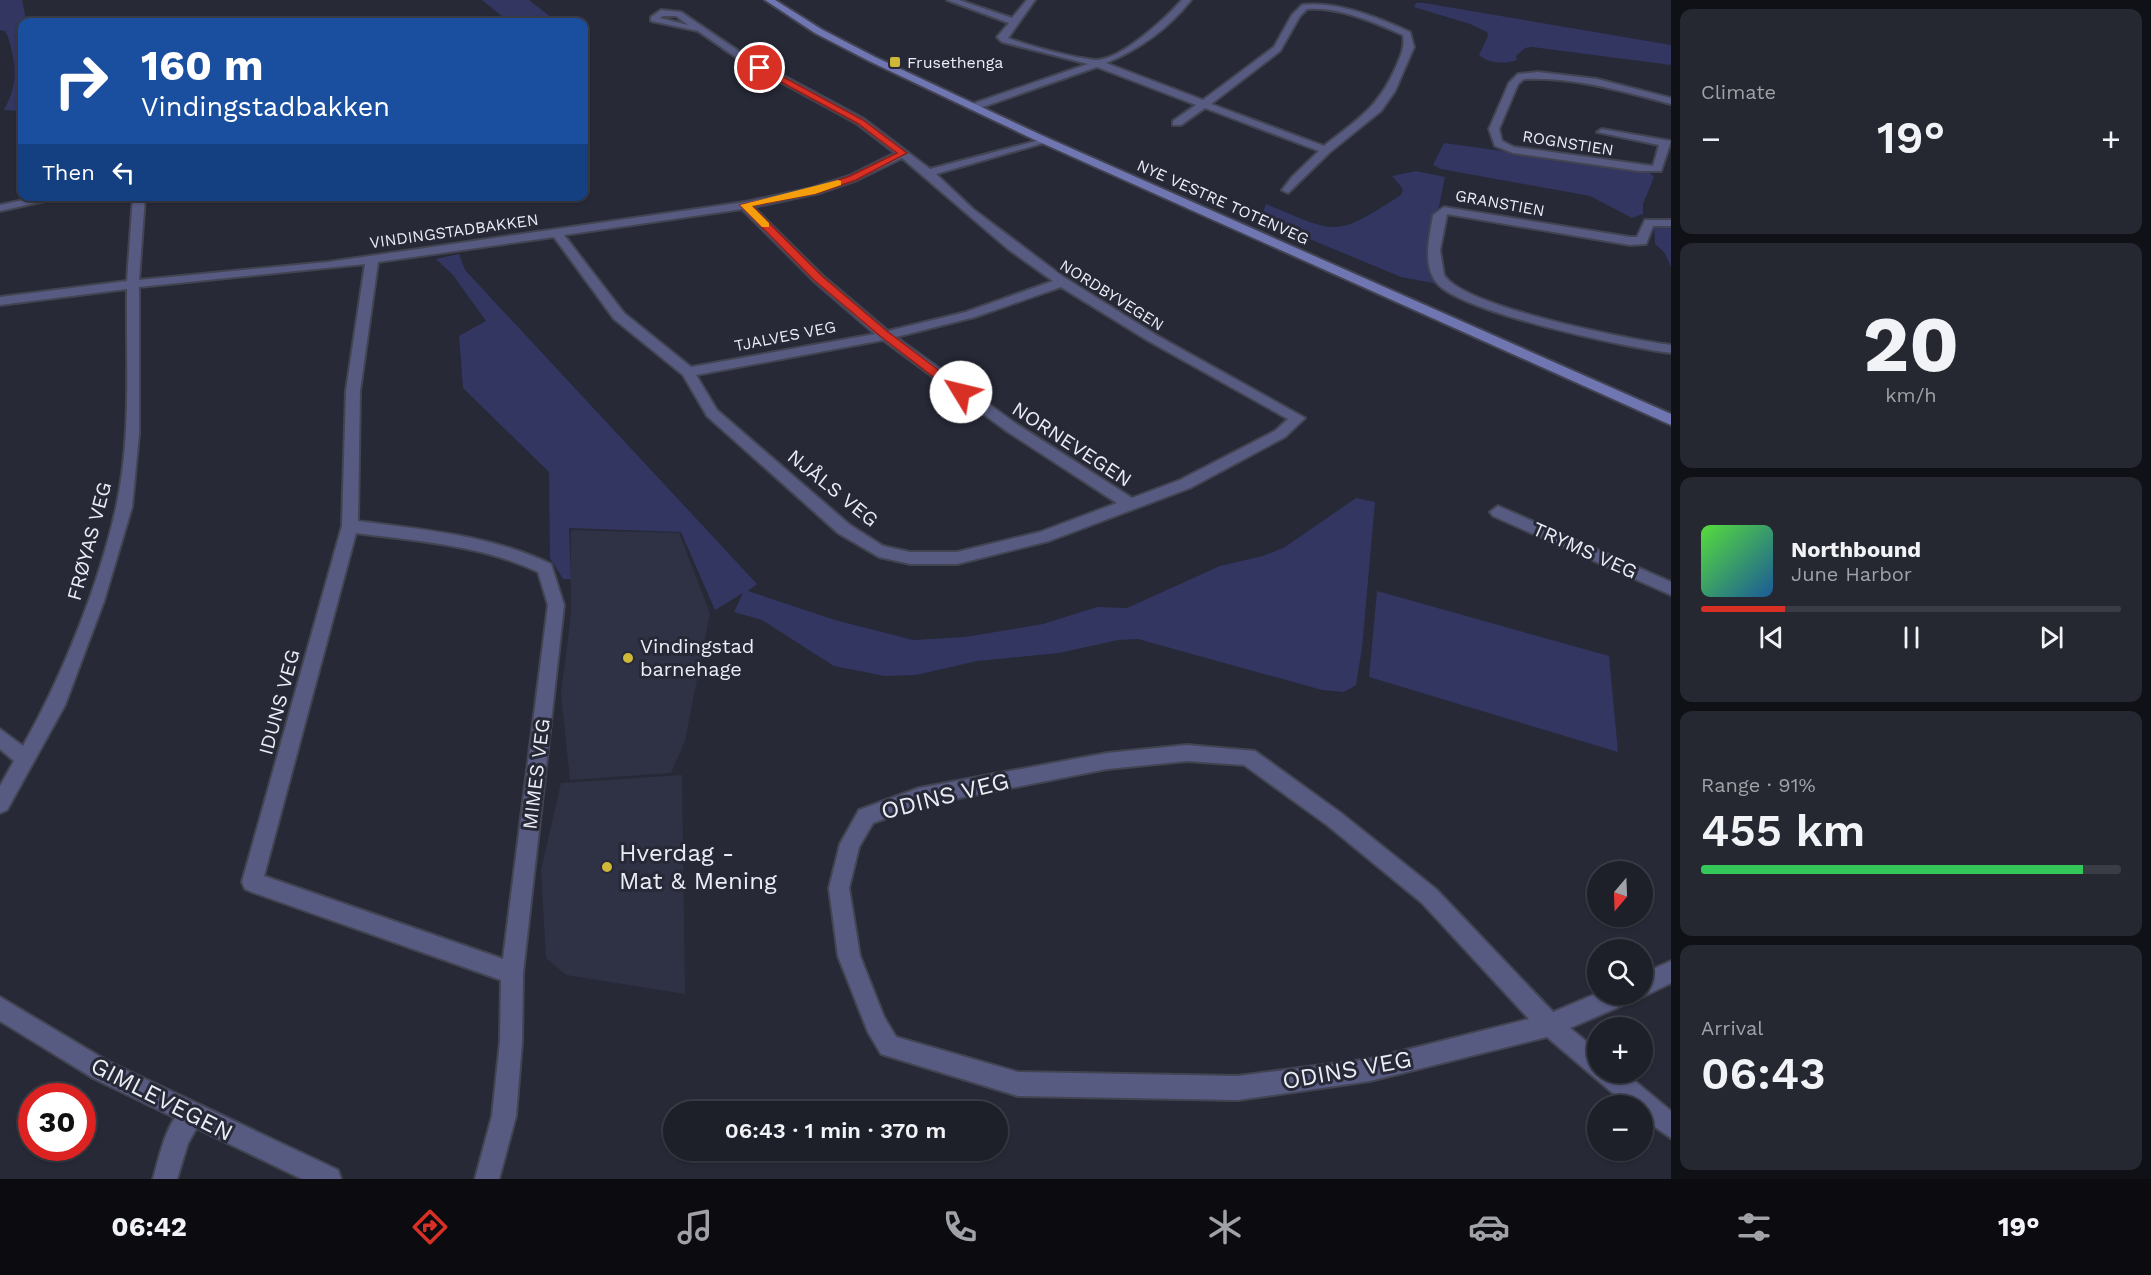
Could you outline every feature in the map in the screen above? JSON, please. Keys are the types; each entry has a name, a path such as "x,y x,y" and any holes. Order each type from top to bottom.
{"main road":[{"name":"NYE VESTRE TOTENVEG","path":"769,0 818,31 1043,140 1671,420"}],"street":[{"path":"951,0 974,10 1012,21"},
{"path":"1030,0 1012,21 1002,37 1005,40 1101,64 1201,105 1326,150"},
{"path":"973,107 1003,94 1101,64 1149,36 1187,0"},
{"path":"1177,123 1258,68 1280,45 1299,12 1305,7 1320,7 1350,14 1407,34 1409,47 1390,92 1377,109 1295,178 1288,190"},
{"name":"NORDBYVEGEN","path":"697,28 780,79 860,121 928,173 980,222 1060,283 1159,344 1298,418"},
{"name":"ROGNSTIEN","path":"1602,132 1668,144 1658,169 1513,150 1496,142 1494,129 1514,83 1521,76 1630,87 1671,101"},
{"path":"928,173 1033,145 1043,140"},
{"name":"VINDINGSTADBAKKEN","path":"0,301 133,284 372,260 745,205 815,191 853,178 903,153"},
{"path":"0,208 36,201"},
{"name":"FRØYAS VEG","path":"0,804 56,705 96,601 124,507 132,434 133,284 139,201"},
{"name":"NORNEVEGEN","path":"745,205 818,278 884,334 1014,431 1131,505"},
{"name":"GRANSTIEN","path":"1671,223 1649,222 1642,241 1630,241 1444,210 1439,215 1436,258 1437,272 1443,283 1478,300 1587,333 1671,349"},
{"name":"NJÅLS VEG","path":"556,233 619,316 688,372 712,413 844,528 879,550 910,558 957,558 1043,537 1185,484 1280,434 1298,418"},
{"name":"IDUNS VEG","path":"372,260 353,390 350,526 252,882 512,974"},
{"name":"TJALVES VEG","path":"688,372 884,334 997,308 1060,283"},
{"name":"TRYMS VEG","path":"1498,512 1617,562 1671,589"},
{"name":"MIMES VEG","path":"350,526 487,547 525,556 545,568 556,605 512,974 511,1042 504,1116 487,1179"},
{"path":"0,737 25,759"},
{"name":"ODINS VEG","path":"1550,1025 1370,1070 1238,1088 1018,1084 890,1046 876,1024 849,956 839,888 850,844 866,816 920,797 1107,761 1187,753 1248,757 1334,819 1429,896 1550,1025 1587,1057"},
{"path":"1653,981 1671,972"},
{"path":"1550,1025 1596,1005"},
{"name":"GIMLEVEGEN","path":"0,1008 101,1070 329,1179"},
{"path":"1618,1083 1671,1126"},
{"path":"165,1179 178,1138 192,1115"}],"shaded area":[{"path":"0,0 22,0 26,18 18,18 18,111 4,110 12,91 15,74 8,37 5,31 0,30"},
{"path":"482,0 529,0 552,18 504,18"},
{"path":"1416,3 1671,45 1671,65 1532,47 1525,48 1516,56 1517,60 1492,62 1479,55 1488,36 1487,32 1470,24 1414,7"},
{"path":"1444,143 1648,171 1654,177 1643,204 1643,214 1632,218 1590,196 1441,169 1433,165"},
{"path":"1416,171 1445,177 1437,216 1436,237 1443,276 1449,286 1401,277 1261,217 1266,204 1323,226 1348,225 1401,195 1403,189 1392,176"},
{"path":"1660,224 1671,226 1671,267 1664,252 1655,244 1654,227"},
{"path":"459,254 465,270 757,584 748,591 835,620 913,640 965,637 1043,624 1097,607 1127,608 1220,566 1263,556 1285,547 1356,498 1375,502 1362,648 1356,685 1344,692 1322,690 1138,639 1118,640 1059,653 977,661 916,675 885,676 834,666 762,620 734,612 743,593 715,610 681,532 569,528 571,579 563,579 550,558 549,472 463,388 459,336 486,321 453,275 436,259"},
{"path":"571,530 679,533 710,613 685,741 671,773 570,780 561,694 571,614"},
{"path":"1377,591 1609,656 1618,752 1369,677"},
{"path":"682,775 685,994 566,975 546,958 541,870 561,783"}],"slow traffic":[{"path":"765,225 745,205 815,191 838,183"}],"place":[{"name":"Frusethenga","path":"895,62"},
{"name":"Vindingstad barnehage","path":"628,658"},
{"name":"Hverdag - Mat & Mening","path":"607,867"}],"route":[{"path":"760,68 860,121 903,153 853,178 815,191 745,205 818,278 884,334 961,392"}]}
